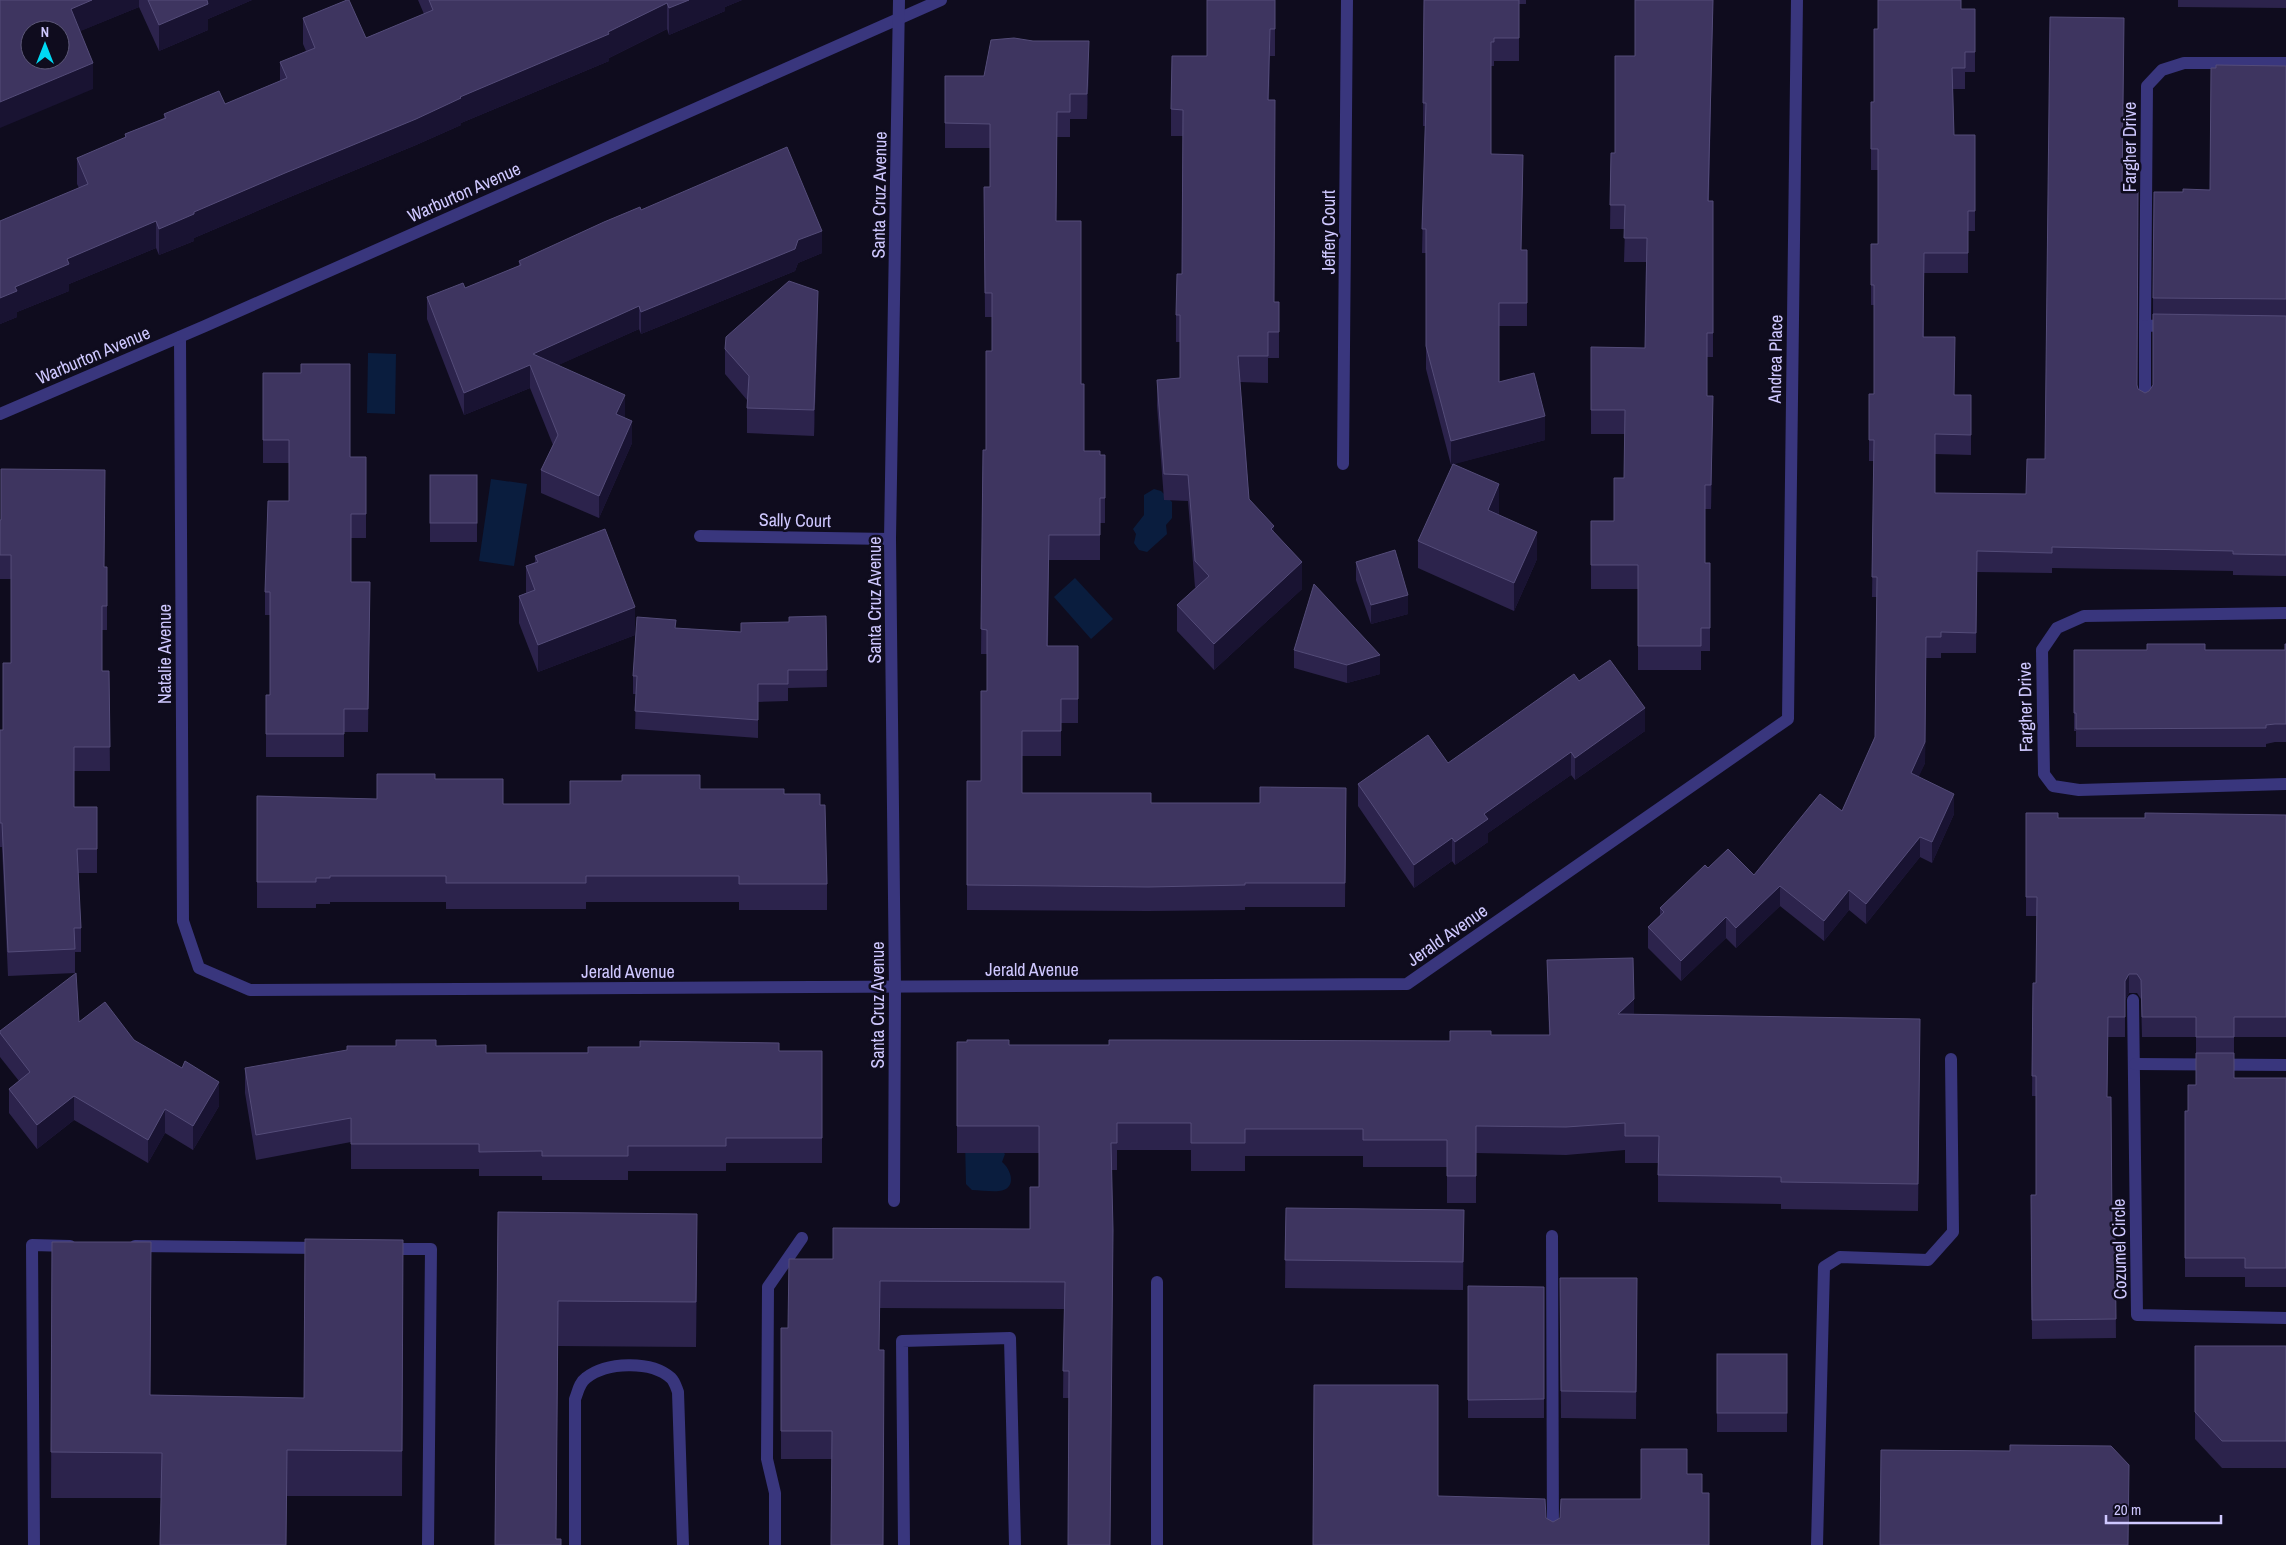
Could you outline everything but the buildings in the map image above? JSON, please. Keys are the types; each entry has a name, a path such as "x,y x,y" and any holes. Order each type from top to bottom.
{"street":[{"name":"Santa Cruz Avenue","path":"894,1201 895,988 890,540 899,0"},
{"name":"Warburton Avenue","path":"0,414 180,337 941,0"},
{"name":"Jeffery Court","path":"1344,464 1347,0"},
{"name":"Andrea Place","path":"1788,719 1798,0"},
{"name":"Fargher Drive","path":"2144,405 2147,86 2162,70 2184,63 2286,63"},
{"path":"2144,326 2179,324"},
{"name":"Natalie Avenue","path":"180,337 183,921 198,968"},
{"name":"Sally Court","path":"700,536 890,540"},
{"name":"Fargher Drive","path":"2286,613 2084,616 2057,628 2042,650 2044,774 2053,786 2079,790 2286,784"},
{"name":"Jerald Avenue","path":"198,968 250,990 1407,984 1788,719"},
{"name":"Cozumel Circle","path":"2133,1000 2137,1314 2286,1318"},
{"path":"1817,1545 1824,1266 1840,1257 1928,1260 1954,1232 1951,1059"},
{"path":"2135,1064 2286,1065"},
{"path":"1552,1236 1553,1545"},
{"path":"775,1545 775,1493 767,1459 768,1287 802,1238"},
{"path":"34,1545 32,1245 82,1246"},
{"path":"122,1246 331,1248"},
{"path":"371,1249 431,1249 428,1545"},
{"path":"1157,1282 1157,1545"},
{"path":"904,1545 902,1341 1010,1338 1015,1545"},
{"path":"575,1545 575,1399 585,1378 613,1367 629,1366 658,1370 673,1380 678,1392 683,1545"}],"water":[{"path":"368,353 396,354 395,414 367,413"},
{"path":"491,479 527,484 514,566 479,561"},
{"path":"1154,489 1161,491 1172,502 1172,518 1166,525 1167,534 1147,552 1139,550 1134,543 1136,534 1133,529 1144,515 1144,495"},
{"path":"1075,578 1113,619 1091,639 1054,597"},
{"path":"965,1140 1000,1149 1005,1154 1002,1162 1010,1174 1011,1183 1009,1187 999,1191 972,1190 966,1184"}]}
